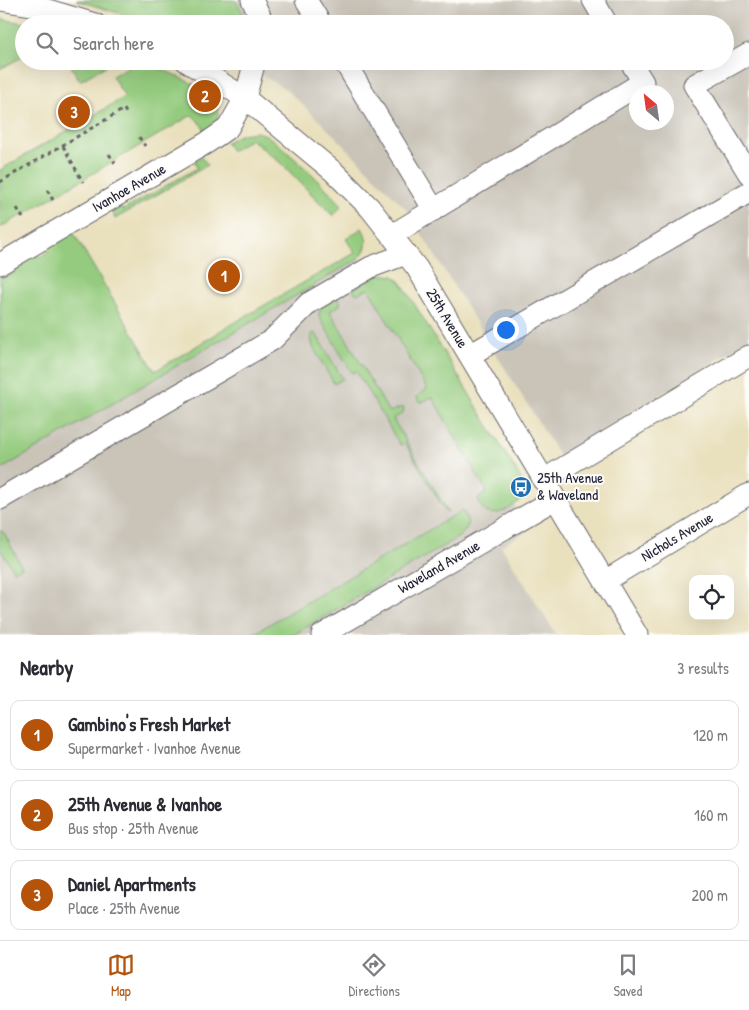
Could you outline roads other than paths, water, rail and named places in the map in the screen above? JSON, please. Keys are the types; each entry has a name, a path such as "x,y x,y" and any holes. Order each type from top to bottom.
{"street":[{"path":"0,0 31,5 65,15"},
{"path":"306,0 315,15"},
{"path":"593,0 602,15"},
{"path":"255,1 260,15"},
{"path":"734,62 749,54"},
{"name":"25th Avenue","path":"200,70 245,98 334,172 370,208 392,235 417,268 637,635"},
{"name":"Ivanhoe Avenue","path":"0,264 208,142 228,128 245,98 253,70"},
{"path":"349,70 434,210"},
{"path":"392,235 643,82 636,70"},
{"path":"721,70 694,85 749,174"},
{"path":"470,355 749,192"},
{"path":"0,499 272,340 309,303 371,268 406,254"},
{"path":"543,480 749,356"},
{"name":"Nichols Avenue","path":"605,581 749,494"},
{"name":"Waveland Avenue","path":"322,635 555,498"}],"place":[{"name":"25th Avenue & Ivanhoe","path":"205,96"},
{"name":"Daniel Apartments","path":"74,112"},
{"name":"Gambino's Fresh Market","path":"224,276"},
{"name":"25th Avenue & Waveland","path":"521,487"}]}
